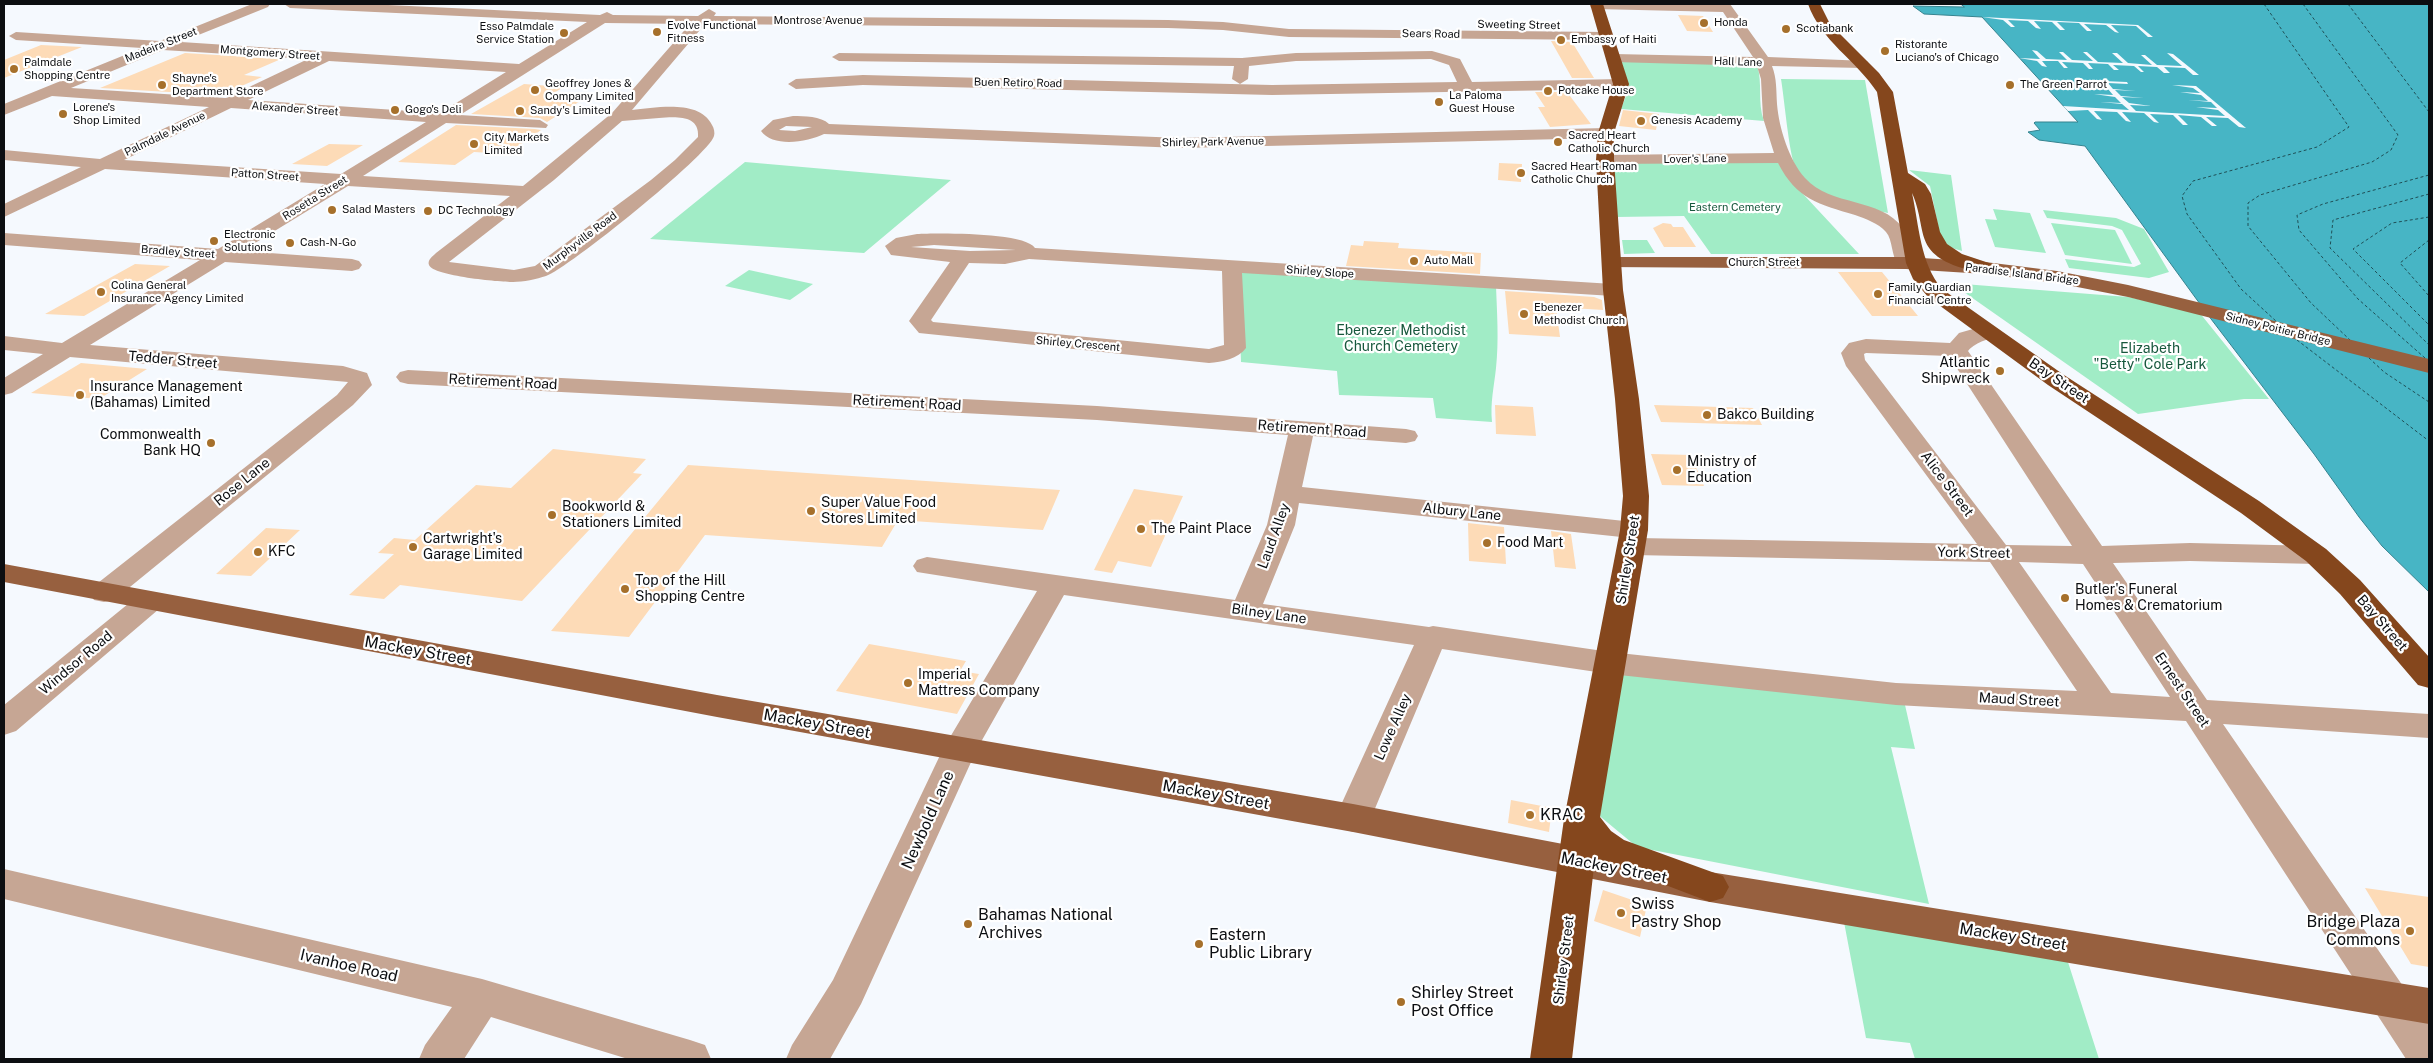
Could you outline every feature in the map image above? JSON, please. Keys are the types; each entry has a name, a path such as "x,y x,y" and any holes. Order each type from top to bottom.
{"highway":[{"path":"1596,4 1621,84"},
{"name":"Bay Street","path":"1814,4 1824,26 1862,64 1884,92 1890,110 1911,263 1935,293 1987,332 2250,508 2316,555 2350,586 2429,677"},
{"name":"Shirley Street","path":"1551,1059 1582,819 1634,538 1636,496 1627,399 1612,290 1605,160 1606,133 1621,84"},
{"path":"1899,174 1920,190 1925,204 1929,233 1936,245 1953,258 1985,268"},
{"path":"1582,819 1598,841 1611,850 1710,887"}],"main road":[{"name":"Church Street","path":"1612,263 1911,263"},
{"name":"Paradise Island Bridge","path":"1911,263 1985,268 2058,277 2128,291"},
{"name":"Sidney Poitier Bridge","path":"2128,291 2429,366"},
{"name":"Mackey Street","path":"4,573 148,602 1353,818 1710,887 2429,1006"}],"street":[{"name":"Madeira Street","path":"4,110 263,4"},
{"name":"Montrose Avenue","path":"290,4 348,5 602,19 1188,24 1256,29"},
{"path":"430,11 444,4"},
{"path":"515,15 533,4"},
{"name":"Rosetta Street","path":"4,388 442,120 624,4"},
{"name":"Murphyville Road","path":"618,116 672,113 696,116 702,121 707,130 706,138 681,166 541,271 514,276 450,269 439,265 438,261 618,116 701,20 721,4"},
{"path":"1596,4 1725,6 1768,75 1770,110 1785,158 1799,182 1818,197 1878,218 1890,225 1899,236 1902,257 1911,263"},
{"name":"Sears Road","path":"1256,29 1289,32 1605,31"},
{"name":"Montgomery Street","path":"16,36 524,69"},
{"name":"Buen Retiro Road","path":"839,58 1242,62 1296,57 1441,56 1455,62 1466,86"},
{"name":"Palmdale Avenue","path":"4,211 326,57"},
{"path":"896,80 911,58"},
{"name":"Hall Lane","path":"1614,58 1862,64"},
{"path":"1239,89 1242,62"},
{"name":"Buen Retiro Road","path":"796,84 896,80 1239,89 1621,84"},
{"name":"Alexander Street","path":"50,91 225,105 540,125"},
{"name":"Shirley Park Avenue","path":"821,129 1181,144 1606,133"},
{"name":"Patton Street","path":"4,155 102,164 526,192"},
{"name":"Lover's Lane","path":"1605,160 1785,158"},
{"name":"Bradley Street","path":"4,239 352,265"},
{"name":"Shirley Slope","path":"1027,252 1025,247 1020,245 926,239 905,240 894,246 898,251 903,252 964,256 1014,258 1027,252 1232,267 1612,290"},
{"name":"Shirley Crescent","path":"964,256 922,317 920,321 927,328 1209,356 1220,355 1235,348 1232,267"},
{"path":"1956,350 1967,338 1987,332"},
{"name":"Tedder Street","path":"4,343 66,350 343,373"},
{"name":"Alice Street","path":"1956,350 1866,346 1857,348 1852,353 1854,361 1998,553 2102,704"},
{"name":"Ernest Street","path":"1956,350 2429,1059"},
{"name":"Rose Lane","path":"104,593 345,400 360,385 360,378 343,373"},
{"name":"Retirement Road","path":"408,377 1097,413 1406,436"},
{"name":"Laud Alley","path":"1245,611 1281,525 1302,428"},
{"name":"Albury Lane","path":"1289,494 1634,538"},
{"name":"York Street","path":"1634,538 1998,553 2091,555 2190,552 2316,555"},
{"name":"Bilney Lane","path":"927,566 1433,636 1610,663"},
{"name":"Newbold Lane","path":"807,1059 847,992 891,901 960,749 1056,584"},
{"name":"Windsor Road","path":"4,723 148,602"},
{"path":"2390,632 2429,659"},
{"name":"Lowe Alley","path":"1353,818 1433,636"},
{"name":"Maud Street","path":"1610,663 1896,694 2195,709 2429,726"},
{"name":"Ivanhoe Road","path":"4,884 482,997 690,1059"},
{"path":"440,1059 482,997"}],"green space":[{"path":"1621,60 1757,65 1764,121 1621,109 1629,88"},
{"path":"1781,79 1865,80 1888,213 1835,199 1812,186 1803,177 1793,160"},
{"name":"Eastern Cemetery","path":"1777,161 1804,195 1859,254 1711,254 1684,216 1616,217 1611,162"},
{"path":"745,162 951,180 864,253 650,239"},
{"path":"1909,170 1951,175 1962,251 1942,245 1930,186"},
{"path":"1993,209 2030,213 2046,253 1995,247 1985,219 1997,220"},
{"path":"2043,210 2116,218 2144,229 2169,272 2149,278 2069,268 2065,259 2134,267 2141,264 2122,230 2112,226 2047,218"},
{"path":"2051,223 2115,230 2132,264 2065,255"},
{"path":"1622,240 1647,240 1655,253 1624,254"},
{"name":"Ebenezer Methodist Church Cemetery","path":"1238,269 1496,286 1498,327 1492,422 1436,418 1433,398 1339,395 1337,371 1241,362"},
{"path":"749,270 813,284 790,300 725,286"},
{"name":"Elizabeth \"Betty\" Cole Park","path":"1951,283 2128,297 2199,312 2269,399 2244,399 2138,414"},
{"path":"1620,669 1905,705 1915,749 1891,747 1929,904 1637,847 1596,813"},
{"path":"1844,922 2067,959 2099,1059 1915,1059 1910,1043 1866,1038"}],"water":[{"path":"1961,4 2429,4 2429,592 2382,546 2359,517 2085,146 2039,140 2028,132 2040,130 2035,122 2078,122 1982,17 1924,14 1913,6 1964,7"}],"pier":[{"path":"1982,17 2138,25 2153,37 2148,37 2136,26 2111,25 2119,33 2106,25 2084,24 2092,31 2087,31 2079,23 2057,22 2065,30 2060,30 2052,22 2034,21 2041,29 2036,28 2028,21 2008,20 2015,27 2011,27 2003,20"},
{"path":"2032,50 2037,51 2046,59 2067,60 2059,52 2063,52 2072,60 2093,61 2083,52 2087,52 2098,62 2123,63 2112,53 2117,53 2128,63 2152,65 2141,55 2145,55 2157,65 2182,66 2167,53 2173,54 2199,75 2193,75 2185,68 2164,67 2170,73 2164,73 2157,67 2138,66 2144,72 2141,72 2134,66 2113,65 2119,70 2114,70 2108,64 2088,63 2093,69 2089,69 2083,63 2062,62 2068,68 2064,68 2058,61 2042,61 2047,67 2042,66 2037,61 2019,58 2040,59"},
{"path":"2079,80 2127,82 2128,84 2108,83 2113,89 2136,91 2115,90 2121,96 2144,98 2122,97 2129,103 2151,106 2130,105 2136,111 2225,116 2218,110 2196,107 2217,108 2211,102 2188,100 2208,101 2201,95 2180,92 2200,93 2193,88 2172,85 2196,86 2246,128 2239,127 2228,118 2206,117 2217,126 2212,126 2201,117 2178,115 2188,125 2183,125 2173,115 2150,114 2159,123 2154,122 2144,113 2122,112 2131,122 2126,121 2117,112 2094,111 2102,120 2097,119 2088,110 2068,111 2063,106 2129,110 2122,104 2100,102 2121,103 2115,97 2094,94 2113,95 2108,89 2086,87 2106,88 2101,82"}],"building":[{"path":"1678,15 1703,16 1713,32 1687,31"},
{"path":"1551,41 1572,42 1594,78 1572,78"},
{"name":"Palmdale Shopping Centre","path":"41,45 82,47 4,78 4,60"},
{"path":"185,53 281,59 244,75 262,77 221,95 100,88"},
{"path":"524,84 564,87 545,98 582,100 547,122 540,118 471,114"},
{"path":"1535,92 1567,92 1591,124 1550,127 1538,107 1545,107"},
{"name":"Genesis Academy","path":"1623,110 1659,114 1656,130 1619,126"},
{"name":"City Markets Limited","path":"456,125 541,130 507,154 474,152 455,165 398,162"},
{"path":"329,144 363,145 327,166 292,164"},
{"name":"Sacred Heart Roman Catholic Church","path":"1499,163 1522,164 1521,182 1498,180"},
{"path":"1663,223 1671,224 1673,227 1683,227 1696,247 1664,247 1653,228"},
{"name":"Auto Mall","path":"1364,241 1399,243 1398,248 1481,253 1480,274 1346,266 1351,245 1363,246"},
{"name":"Colina General Insurance Agency Limited","path":"135,264 170,266 84,316 45,314"},
{"name":"Family Guardian Financial Centre","path":"1838,272 1882,272 1918,316 1872,316"},
{"name":"Ebenezer Methodist Church","path":"1505,291 1594,297 1602,300 1603,310 1556,307 1560,337 1509,334"},
{"name":"Insurance Management (Bahamas) Limited","path":"81,363 147,369 99,399 31,393"},
{"path":"1495,405 1533,407 1536,436 1496,434"},
{"name":"Bakco Building","path":"1654,405 1753,408 1762,425 1661,422"},
{"name":"Bookworld & Stationers Limited","path":"553,449 646,459 633,473 642,474 522,601 400,585 384,599 349,595 394,554 378,553 394,538 415,540 476,485 511,488"},
{"name":"Ministry of Education","path":"1651,454 1691,455 1704,486 1662,485"},
{"name":"Top of the Hill Shopping Centre","path":"688,465 1060,490 1043,530 898,520 882,547 705,535 629,637 551,631"},
{"name":"The Paint Place","path":"1134,489 1183,496 1151,567 1118,561 1112,573 1094,570"},
{"name":"Food Mart","path":"1468,523 1504,527 1506,564 1469,561"},
{"name":"KFC","path":"266,528 300,530 251,576 216,574"},
{"path":"1551,531 1571,534 1576,569 1555,567"},
{"name":"Imperial Mattress Company","path":"869,644 966,661 960,671 979,674 957,714 836,691"},
{"name":"KRAC","path":"1511,800 1552,808 1549,832 1508,823"},
{"name":"Bridge Plaza Commons","path":"2365,888 2429,897 2429,967 2411,964"},
{"name":"Swiss Pastry Shop","path":"1603,890 1647,905 1640,937 1594,921"}],"ferry route":[{"path":"2264,4 2349,127 2317,147 2193,181 2182,196 2187,214 2241,289 2277,322"},
{"path":"2303,4 2398,135 2391,150 2372,162 2260,195 2248,203 2248,226 2311,303 2350,340"},
{"path":"2348,4 2429,112"},
{"path":"2425,358 2358,299 2299,230 2297,215 2323,204 2429,175"},
{"path":"2429,194 2333,220 2330,248 2429,345"},
{"path":"2429,217 2392,223 2353,249 2429,325"},
{"path":"2429,240 2400,263 2429,296"},
{"path":"2297,340 2429,441"},
{"path":"2369,358 2384,372 2429,402"}],"place":[{"name":"Honda","path":"1704,23"},
{"name":"Scotiabank","path":"1786,29"},
{"name":"Evolve Functional Fitness","path":"657,32"},
{"name":"Esso Palmdale Service Station","path":"564,33"},
{"name":"Embassy of Haiti","path":"1561,40"},
{"name":"Ristorante Luciano's of Chicago","path":"1885,51"},
{"name":"Palmdale Shopping Centre","path":"14,69"},
{"name":"Shayne's Department Store","path":"162,85"},
{"name":"The Green Parrot","path":"2010,85"},
{"name":"Geoffrey Jones & Company Limited","path":"535,90"},
{"name":"Potcake House","path":"1548,91"},
{"name":"La Paloma Guest House","path":"1439,102"},
{"name":"Gogo's Deli","path":"395,110"},
{"name":"Sandy's Limited","path":"520,111"},
{"name":"Lorene's Shop Limited","path":"63,114"},
{"name":"Genesis Academy","path":"1641,121"},
{"name":"Sacred Heart Catholic Church","path":"1558,142"},
{"name":"City Markets Limited","path":"474,144"},
{"name":"Sacred Heart Roman Catholic Church","path":"1521,173"},
{"name":"Salad Masters","path":"332,210"},
{"name":"DC Technology","path":"428,211"},
{"name":"Electronic Solutions","path":"214,241"},
{"name":"Cash-N-Go","path":"290,243"},
{"name":"Auto Mall","path":"1414,261"},
{"name":"Colina General Insurance Agency Limited","path":"101,292"},
{"name":"Family Guardian Financial Centre","path":"1878,294"},
{"name":"Ebenezer Methodist Church","path":"1524,314"},
{"name":"Atlantic Shipwreck","path":"2000,371"},
{"name":"Insurance Management (Bahamas) Limited","path":"80,395"},
{"name":"Bakco Building","path":"1707,415"},
{"name":"Commonwealth Bank HQ","path":"211,443"},
{"name":"Ministry of Education","path":"1677,470"},
{"name":"Super Value Food Stores Limited","path":"811,511"},
{"name":"Bookworld & Stationers Limited","path":"552,515"},
{"name":"The Paint Place","path":"1141,529"},
{"name":"Food Mart","path":"1487,543"},
{"name":"Cartwright's Garage Limited","path":"413,547"},
{"name":"KFC","path":"258,552"},
{"name":"Top of the Hill Shopping Centre","path":"625,589"},
{"name":"Butler's Funeral Homes & Crematorium","path":"2065,598"},
{"name":"Imperial Mattress Company","path":"908,683"},
{"name":"KRAC","path":"1530,815"},
{"name":"Swiss Pastry Shop","path":"1621,913"},
{"name":"Bahamas National Archives","path":"968,924"},
{"name":"Bridge Plaza Commons","path":"2410,931"},
{"name":"Eastern Public Library","path":"1199,944"},
{"name":"Shirley Street Post Office","path":"1401,1002"}]}
